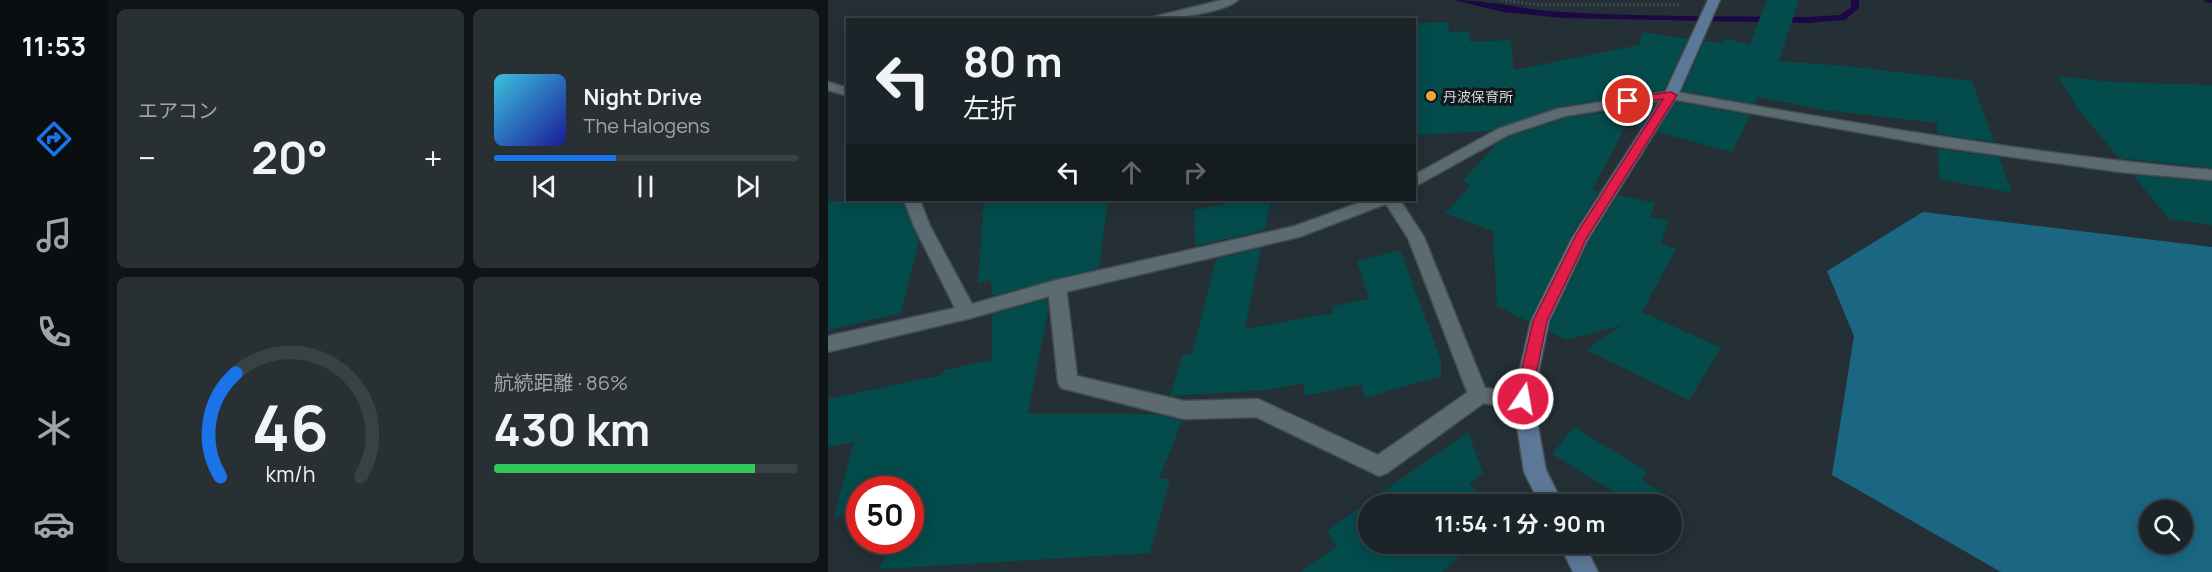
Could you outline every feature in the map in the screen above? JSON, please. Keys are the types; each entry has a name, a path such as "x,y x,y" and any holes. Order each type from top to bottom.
{"main road":[{"path":"1547,494 1535,472 1523,399 1540,321 1580,238 1671,95 1713,2"},
{"path":"1577,554 1586,572"}],"street":[{"path":"1156,18 1227,2"},
{"path":"828,86 846,91"},
{"path":"1416,181 1503,132 1563,112 1671,95 1942,142 2120,167 2212,175"},
{"path":"912,201 922,226 967,312"},
{"path":"828,344 967,312 1057,287 1299,231 1378,201"},
{"path":"1393,201 1416,237 1478,396"},
{"path":"1057,287 1068,382 1184,410 1258,408 1379,466 1478,396 1523,399"}],"path":[{"path":"1502,0 1539,5 1713,2"}],"shaded area":[{"path":"1923,212 2212,247 2212,572 2001,572 1832,475 1854,336 1827,271"}],"building":[{"path":"1767,0 1799,0 1779,61 1847,66 1972,81 1994,142 1938,134 1937,123 1825,110 1758,97 1755,104 1682,91 1704,41 1723,43 1725,39 1750,44"},
{"path":"1448,22 1449,32 1469,31 1470,42 1510,40 1514,70 1639,45 1643,32 1688,39 1664,90 1557,107 1490,131 1416,135 1416,23"},
{"path":"2058,76 2111,82 2212,85 2212,168 2119,158 2077,108"},
{"path":"1676,102 1750,115 1732,152 1657,132"},
{"path":"1656,104 1640,128 1627,124 1592,190 1599,191 1570,237 1529,322 1497,306 1493,231 1445,213 1471,185 1462,182 1497,143 1509,137 1566,118"},
{"path":"1938,149 1999,157 2012,193 1939,179"},
{"path":"2133,175 2212,182 2212,225 2169,219"},
{"path":"1618,195 1655,203 1650,217 1668,220 1661,244 1676,249 1642,312 1721,348 1689,400 1586,350 1622,325 1567,340 1549,332 1551,322 1590,240"},
{"path":"902,201 919,240 901,313 828,330 828,202"},
{"path":"984,201 1108,201 1099,268 992,296 991,280 978,283"},
{"path":"1223,201 1271,201 1265,230 1195,246 1194,210 1224,204"},
{"path":"1261,248 1245,329 1333,313 1332,306 1369,299 1357,261 1400,250 1441,360 1441,376 1364,398 1362,384 1304,396 1304,383 1268,390 1170,396 1183,354 1192,354 1216,259"},
{"path":"1047,299 1048,310 1028,414 1155,414 1182,421 1159,479 1170,479 1150,553 879,569 887,554 924,554 924,476 846,476 846,514 834,517 854,442 828,447 828,399 942,375 944,370 992,360 992,314"},
{"path":"1574,427 1648,472 1642,480 1664,494 1612,494 1614,492 1552,454"},
{"path":"1468,432 1483,473 1469,483 1479,494 1380,494"},
{"path":"1358,509 1358,554 1462,555 1441,572 1300,572 1337,546 1327,531"}],"waterway":[{"path":"1458,0 1503,9 1563,15 1808,20 1842,18 1855,8 1855,0"}],"place":[{"name":"丹波保育所","path":"1431,96"}],"route":[{"path":"1523,399 1540,321 1580,238 1671,95 1628,101"}]}
